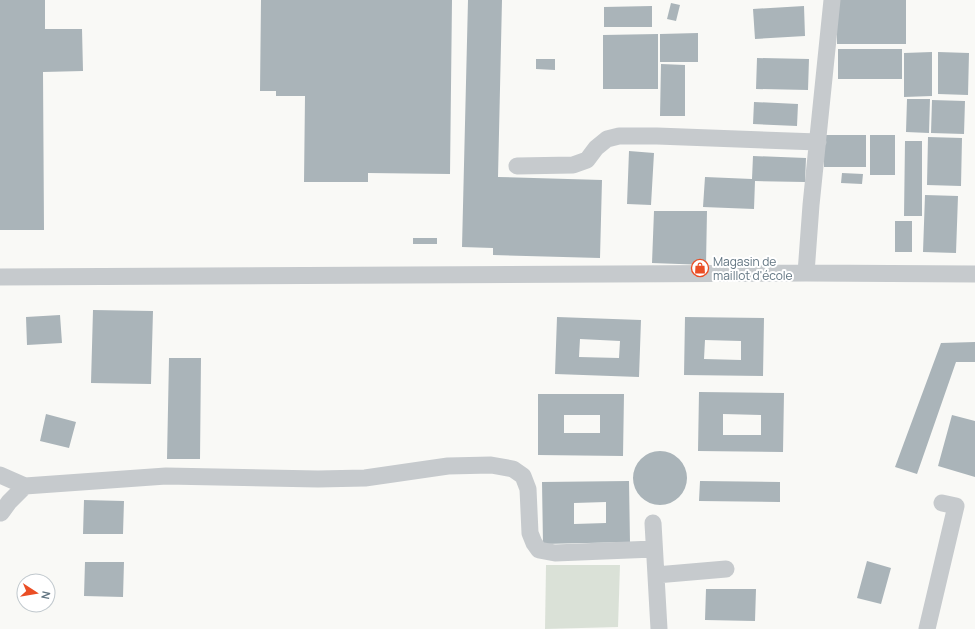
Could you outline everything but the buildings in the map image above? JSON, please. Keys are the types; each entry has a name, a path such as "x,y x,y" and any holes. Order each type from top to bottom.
{"street":[{"path":"806,273 811,206 832,0"},
{"path":"517,166 573,165 587,160 596,148 607,139 619,136 818,142"},
{"path":"0,277 806,273 975,274"},
{"path":"0,475 24,486 166,476 318,479 365,478 448,466 491,465 513,469 523,476 528,489 530,533 539,550 555,553 654,549"},
{"path":"0,511 24,486"},
{"path":"927,629 956,506 942,503"},
{"path":"653,523 659,629"},
{"path":"656,575 726,569"}],"shaded area":[{"path":"546,565 620,565 618,627 545,629"}],"place":[{"name":"Magasin de maillot d'école","path":"700,268"}]}
